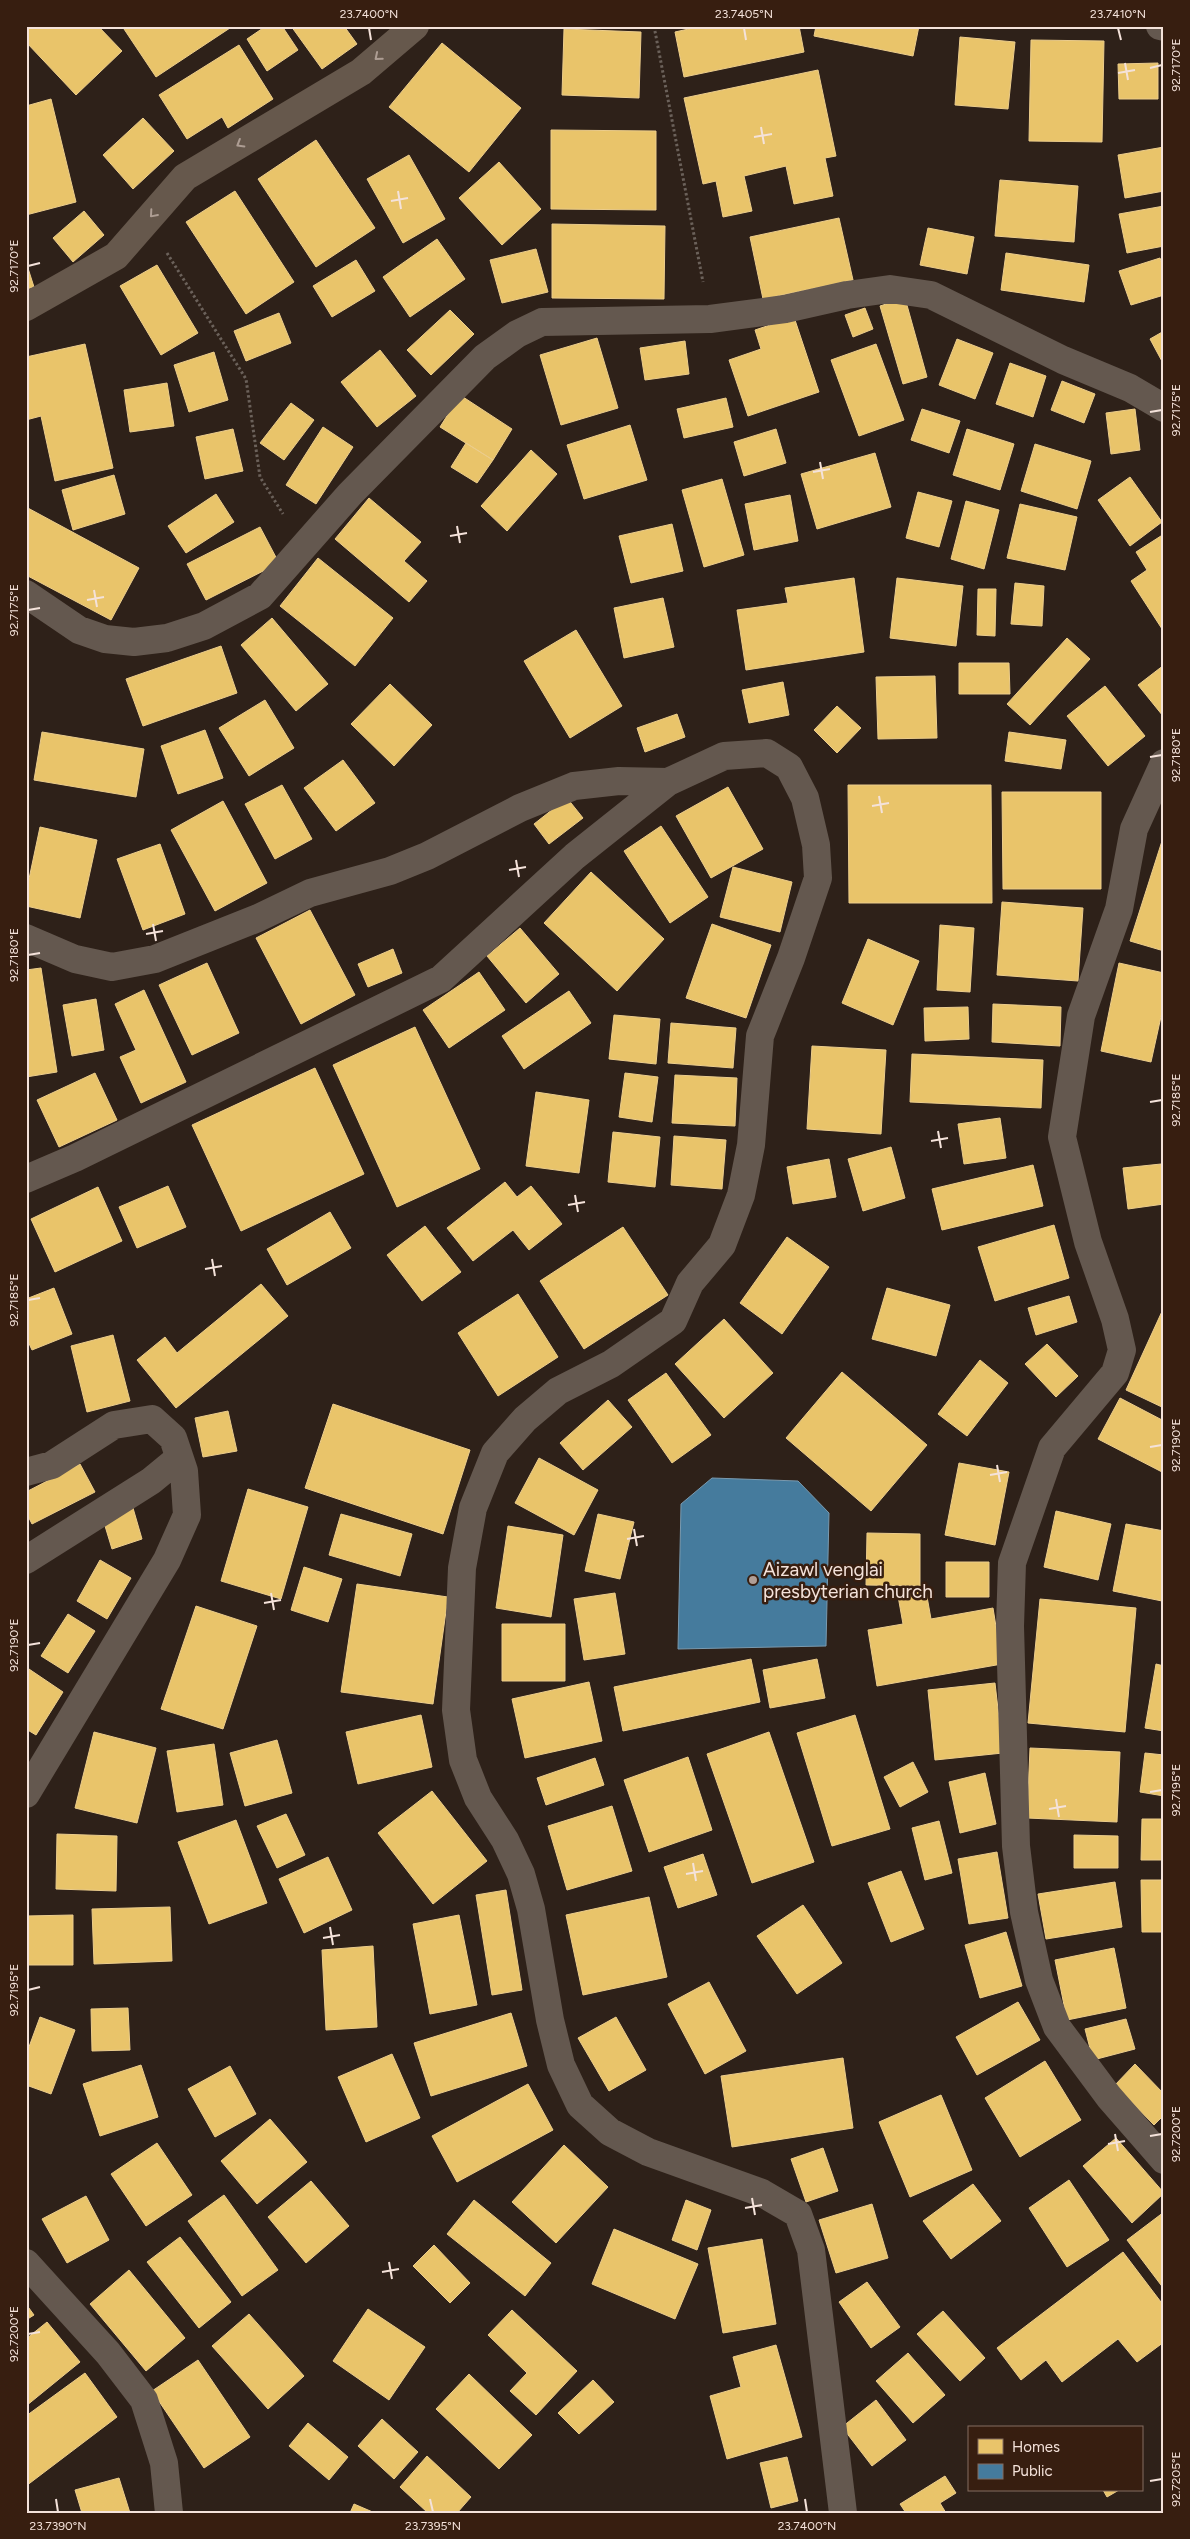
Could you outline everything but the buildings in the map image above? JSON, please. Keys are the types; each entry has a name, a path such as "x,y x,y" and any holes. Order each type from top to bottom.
{"main road":[{"path":"26,307 116,256 185,177 360,72 415,26"}],"street":[{"path":"1160,26 1164,28"},
{"path":"26,594 79,630 105,639 134,642 167,638 204,626 260,596 350,494 485,357 517,334 542,322 710,319 785,309 847,295 890,289 931,295 1063,360 1130,388 1164,408"},
{"path":"26,1179 75,1158 441,979 575,856 668,782 724,756 767,753 789,767 806,798 816,845 818,878 791,958 760,1036 751,1146 741,1195 722,1245 690,1283 673,1321 611,1364 558,1391 525,1419 495,1453 473,1508 462,1568 456,1710 464,1760 478,1798 504,1840 521,1874 531,1909 550,2020 562,2065 580,2104 610,2132 648,2152 762,2193 798,2214 811,2250 842,2513"},
{"path":"1164,763 1134,829 1119,909 1082,1016 1062,1137 1088,1242 1114,1319 1122,1350 1115,1373 1052,1448 1012,1563 1010,1626 1016,1846 1024,1912 1039,1980 1057,2027 1109,2097 1164,2160"},
{"path":"26,938 75,959 112,967 155,959 258,918 310,893 390,871 427,856 520,808 574,786 619,780 668,782"},
{"path":"26,1472 52,1465 114,1426 152,1419 173,1438 184,1471 187,1515 168,1560 26,1794"},
{"path":"26,1560 150,1481 179,1458"},
{"path":"26,2263 108,2353 144,2400 164,2464 169,2513"}],"path":[{"path":"654,26 710,319"},
{"path":"146,221 246,379 260,477 303,546"}],"place":[{"name":"Aizawl venglai presbyterian church","path":"753,1580"}]}
